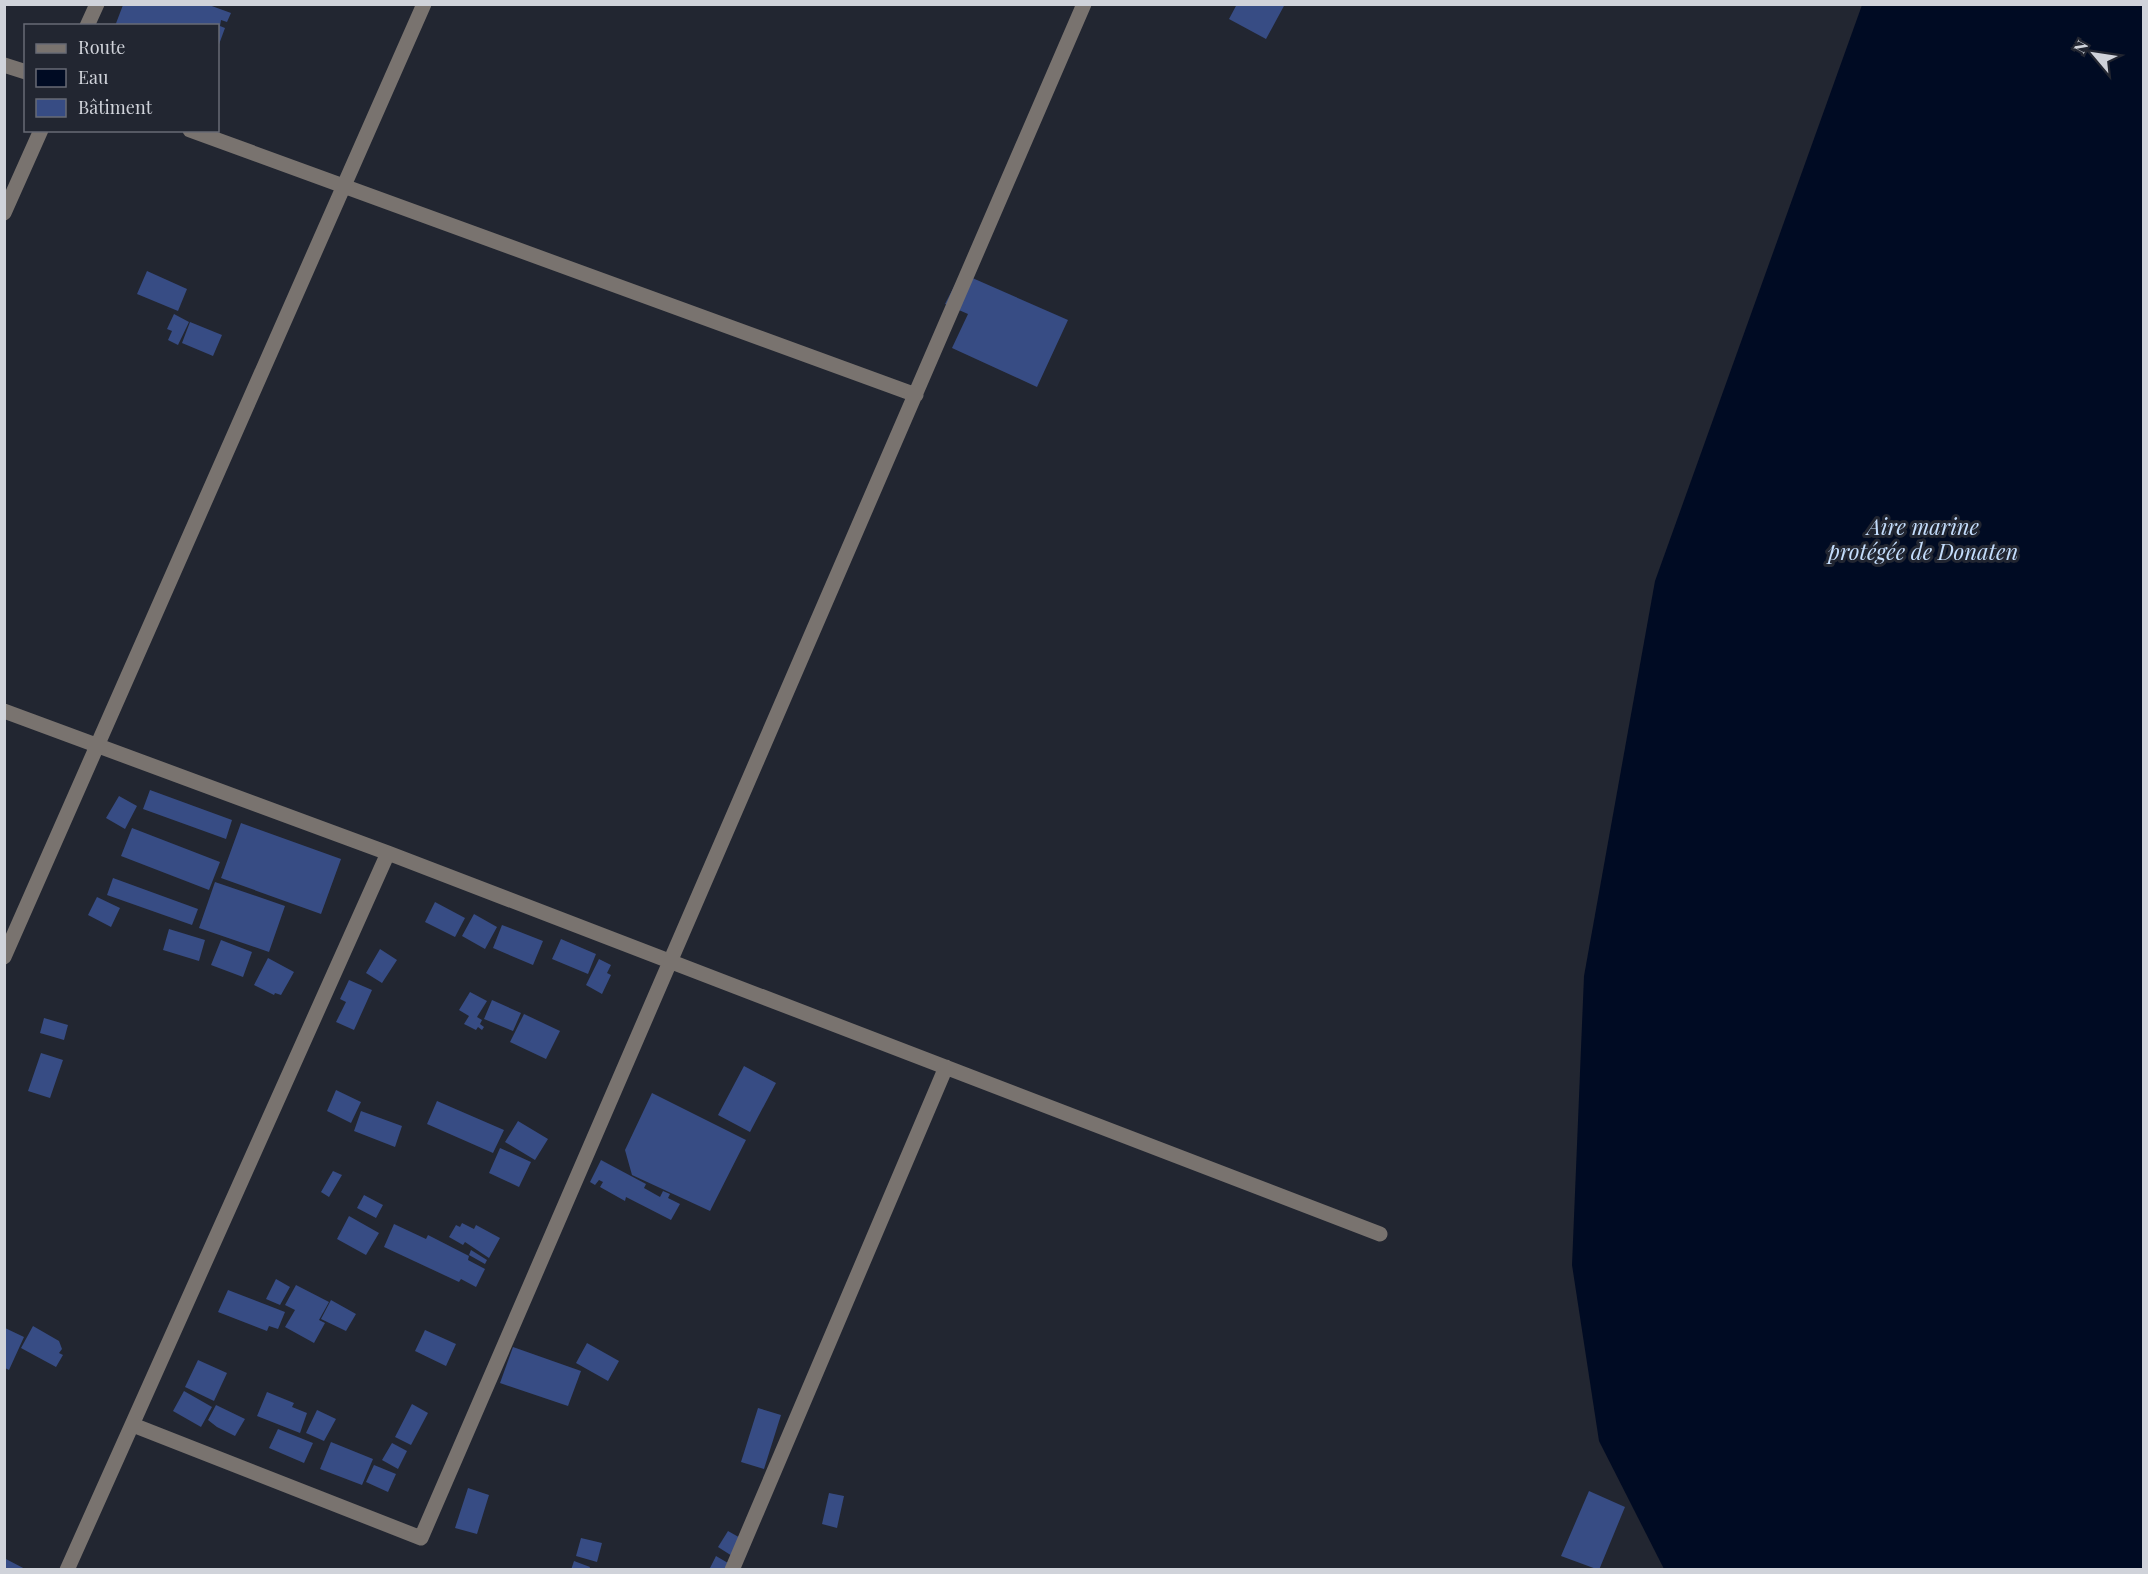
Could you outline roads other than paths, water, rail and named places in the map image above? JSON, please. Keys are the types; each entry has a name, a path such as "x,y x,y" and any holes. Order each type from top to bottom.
{"street":[{"path":"88,24 97,4"},
{"path":"4,957 424,4"},
{"path":"133,1425 421,1538 1084,4"},
{"path":"4,64 24,71"},
{"path":"4,213 40,132"},
{"path":"196,132 916,395"},
{"path":"4,711 388,853 1380,1234"},
{"path":"67,1569 388,853"},
{"path":"732,1569 946,1067"}],"water":[{"name":"Aire marine protégée de Donaten","path":"1862,5 2143,5 2143,1569 1664,1569 1599,1441 1572,1265 1584,976 1655,581"}]}
